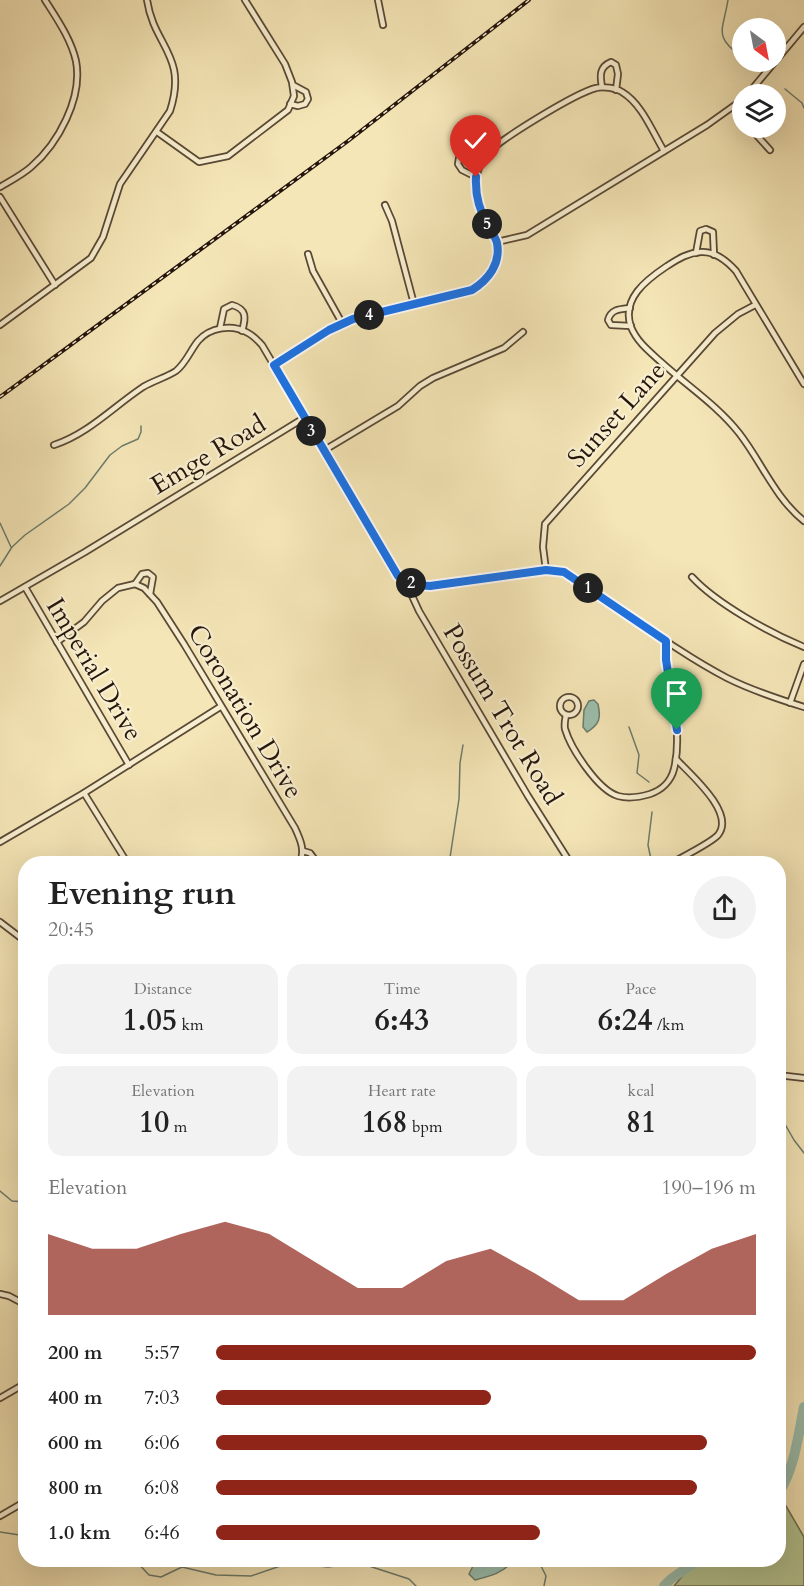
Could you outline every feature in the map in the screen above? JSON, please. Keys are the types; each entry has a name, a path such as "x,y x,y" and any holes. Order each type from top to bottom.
{"street":[{"path":"0,187 32,167 65,122 75,99 76,63 71,46 45,0"},
{"path":"0,325 91,258 99,247 120,184 170,111 175,98 174,62 156,30 147,0"},
{"path":"157,132 199,162 210,161 228,156 288,110 294,96 293,85 285,64 245,0"},
{"path":"378,0 382,25"},
{"path":"756,84 804,27"},
{"path":"602,87 601,70 604,65 611,62 616,65 618,74 616,90"},
{"path":"290,104 298,106 305,104 308,99 306,92 293,85"},
{"path":"274,365 342,323 472,290 484,282 495,266 497,242 477,203 476,177 483,160 498,144 582,93 602,87 621,91 636,104 664,151"},
{"path":"497,242 526,235 732,108"},
{"path":"759,138 770,150"},
{"path":"476,177 462,170 458,164 459,158 465,154 483,160"},
{"path":"0,197 55,285"},
{"path":"385,205 394,229 414,304"},
{"path":"696,253 698,235 700,231 706,229 713,232 714,255"},
{"path":"308,254 313,271 342,323"},
{"path":"804,384 736,271 714,255 687,254 643,283 633,297 630,308 631,326 636,337 647,350 721,413 739,432 787,504 804,521"},
{"path":"220,328 224,309 232,305 244,312 246,318 242,331"},
{"name":"Sunset Lane","path":"546,570 543,547 545,524 715,333 738,314 755,305"},
{"path":"630,308 614,311 608,320 611,325 631,326"},
{"path":"54,445 71,439 157,378 174,372 206,334 220,328 250,333 262,345 304,418"},
{"path":"323,451 398,406 420,386 433,378 504,348 523,332"},
{"name":"Emge Road","path":"0,601 304,418 398,576 409,582"},
{"path":"409,582 430,586 546,570 559,571 729,679 804,707"},
{"name":"Coronation Drive","path":"135,584 142,574 148,573 153,577 150,594"},
{"path":"692,577 712,597 804,647"},
{"name":"Possum Trot Road","path":"409,582 410,592 419,611 566,856"},
{"name":"Coronation Drive","path":"57,642 84,622 102,601 118,588 135,584 144,588 158,602 184,644 295,828 303,851 312,856"},
{"name":"Imperial Drive","path":"0,842 129,765 25,587"},
{"path":"566,715 572,715 577,711 578,705 572,698 564,699 560,703 560,709 566,715 566,730 598,783 611,793 629,797 641,796 663,787 669,780 676,759 677,730 666,660 666,641"},
{"path":"790,703 804,664"},
{"path":"129,765 220,707"},
{"path":"676,759 717,804 723,818 723,826 717,836 683,856"},
{"path":"84,793 123,856"},
{"path":"302,856 303,851"},
{"path":"0,922 18,936"},
{"path":"786,1075 804,1078"},
{"path":"0,1294 18,1301"},
{"path":"0,1398 18,1388"},
{"path":"0,1516 18,1506"}],"green space":[{"path":"786,1506 804,1537 804,1586 674,1586 694,1567 786,1567"}],"shaded area":[{"path":"594,700 598,704 599,717 595,726 587,732 583,727 584,710 589,701"},
{"path":"472,1567 506,1567 475,1580 469,1574"}],"waterway":[{"path":"728,0 722,32 732,49"},
{"path":"786,90 802,103 804,108"},
{"path":"0,566 12,547 25,535 69,504 85,488 110,455 122,446 138,439 141,426"},
{"path":"0,523 11,547"},
{"path":"629,727 639,755 637,773 649,782"},
{"path":"450,856 459,799 463,745"},
{"path":"650,856 648,845 652,812"},
{"path":"786,1126 804,1153"},
{"path":"0,1191 12,1201 18,1201"},
{"path":"786,1479 798,1440 804,1407"},
{"path":"0,1532 18,1535"},
{"path":"142,1567 149,1575 161,1577 182,1567"},
{"path":"182,1567 216,1575 251,1576 277,1567"},
{"path":"372,1567 409,1579 416,1586"},
{"path":"542,1567 546,1576 544,1586"},
{"path":"664,1586 688,1567"}],"railway":[{"path":"0,397 348,141 529,0"}],"route":[{"path":"476,177 477,203 497,242 495,266 484,282 472,290 342,323 274,365 398,576 416,585 430,586 503,574 546,570 564,572 666,641 666,660 677,730"}]}
